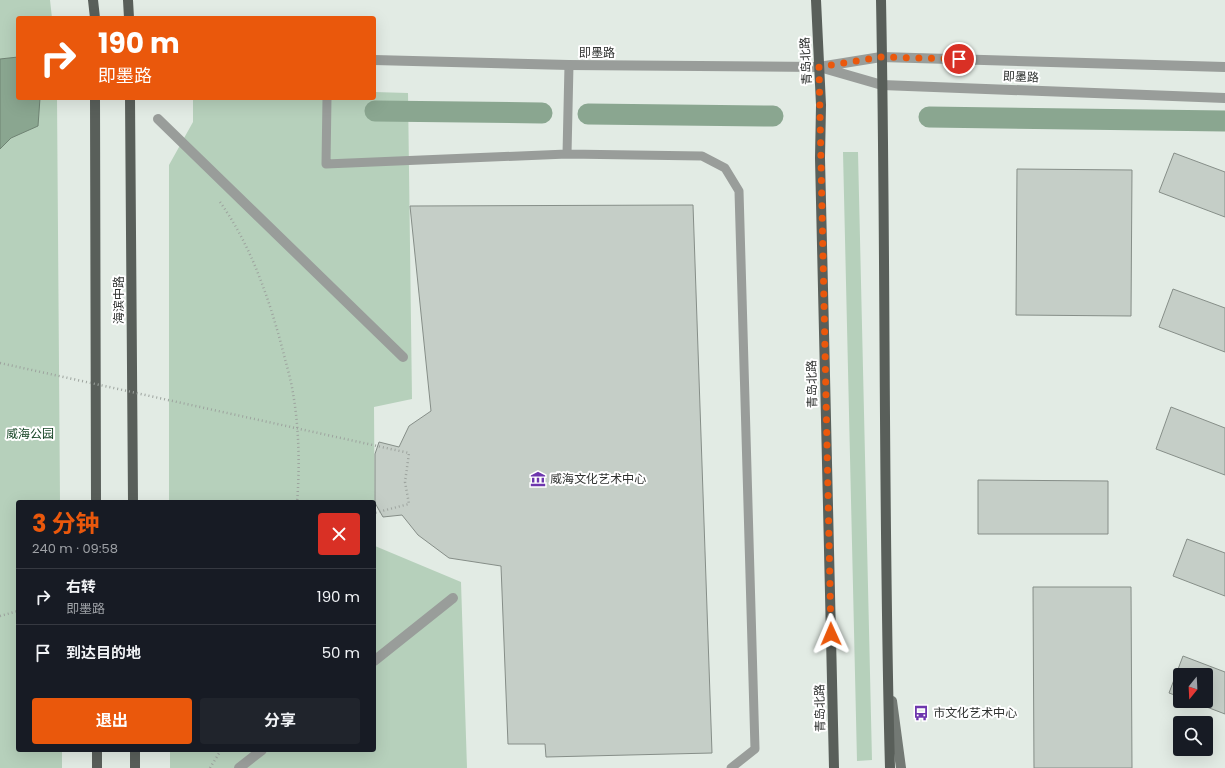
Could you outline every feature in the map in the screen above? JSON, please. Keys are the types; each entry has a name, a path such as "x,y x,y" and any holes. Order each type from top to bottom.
{"main road":[{"path":"93,0 95,16"},
{"path":"128,0 129,16"},
{"name":"青岛北路","path":"816,0 819,67 834,768"},
{"path":"880,0 887,660 890,768"},
{"name":"海滨中路","path":"95,100 96,500"},
{"name":"海滨中路","path":"130,100 133,500"},
{"path":"887,660 901,768"},
{"path":"97,752 97,768"},
{"path":"135,752 135,768"}],"street":[{"name":"即墨路","path":"376,60 569,65 819,67 881,57 1225,67"},
{"name":"即墨路","path":"819,67 882,85 1225,98"},
{"path":"158,119 403,357"},
{"path":"376,659 453,598"},
{"path":"240,768 260,752"}],"lane":[{"path":"567,154 569,65"},
{"path":"327,100 326,164 567,154 702,156 726,168 739,191 755,749 731,768"}],"path":[{"path":"217,199 245,244 264,290 282,350 293,393 298,443 297,500"},
{"path":"0,363 409,453 405,482 409,504 376,513"},
{"path":"0,616 16,612"},
{"path":"210,768 220,752"}],"green space":[{"name":"威海公园","path":"0,0 50,0 52,16 16,16 16,100 57,100 60,500 16,500 16,752 62,752 62,768 0,768"},
{"path":"376,92 408,93 412,399 374,407 375,500 169,500 169,165 193,122 193,100 376,100"},
{"path":"843,152 858,152 872,760 857,761"},
{"path":"376,546 461,582 467,768 170,768 170,752 376,752"}],"shaded area":[{"path":"16,57 16,100 40,100 38,126 11,138 0,149 0,59"}],"building":[{"path":"1174,153 1225,172 1225,217 1159,192"},
{"path":"1017,169 1132,170 1131,316 1016,315"},
{"name":"威海文化艺术中心","path":"693,205 712,753 546,757 545,744 508,744 501,566 449,558 418,535 402,515 383,517 375,500 375,454 379,442 399,447 409,426 431,411 410,206"},
{"path":"1173,289 1225,308 1225,352 1159,327"},
{"path":"1171,407 1225,428 1225,475 1156,449"},
{"path":"978,480 1108,481 1108,534 978,534"},
{"path":"1187,539 1225,553 1225,596 1173,576"},
{"path":"1033,587 1131,587 1132,768 1034,768"},
{"path":"1183,656 1225,672 1225,714 1209,708 1213,708 1213,668 1178,668"},
{"path":"1173,682 1173,694 1169,693"}],"waterway":[{"path":"375,111 542,113"},
{"path":"588,114 773,116"},
{"path":"929,117 1225,121"}],"place":[{"name":"威海文化艺术中心","path":"538,479"},
{"name":"市文化艺术中心","path":"921,713"}],"route":[{"path":"831,634 819,67 881,57 959,59"}]}
